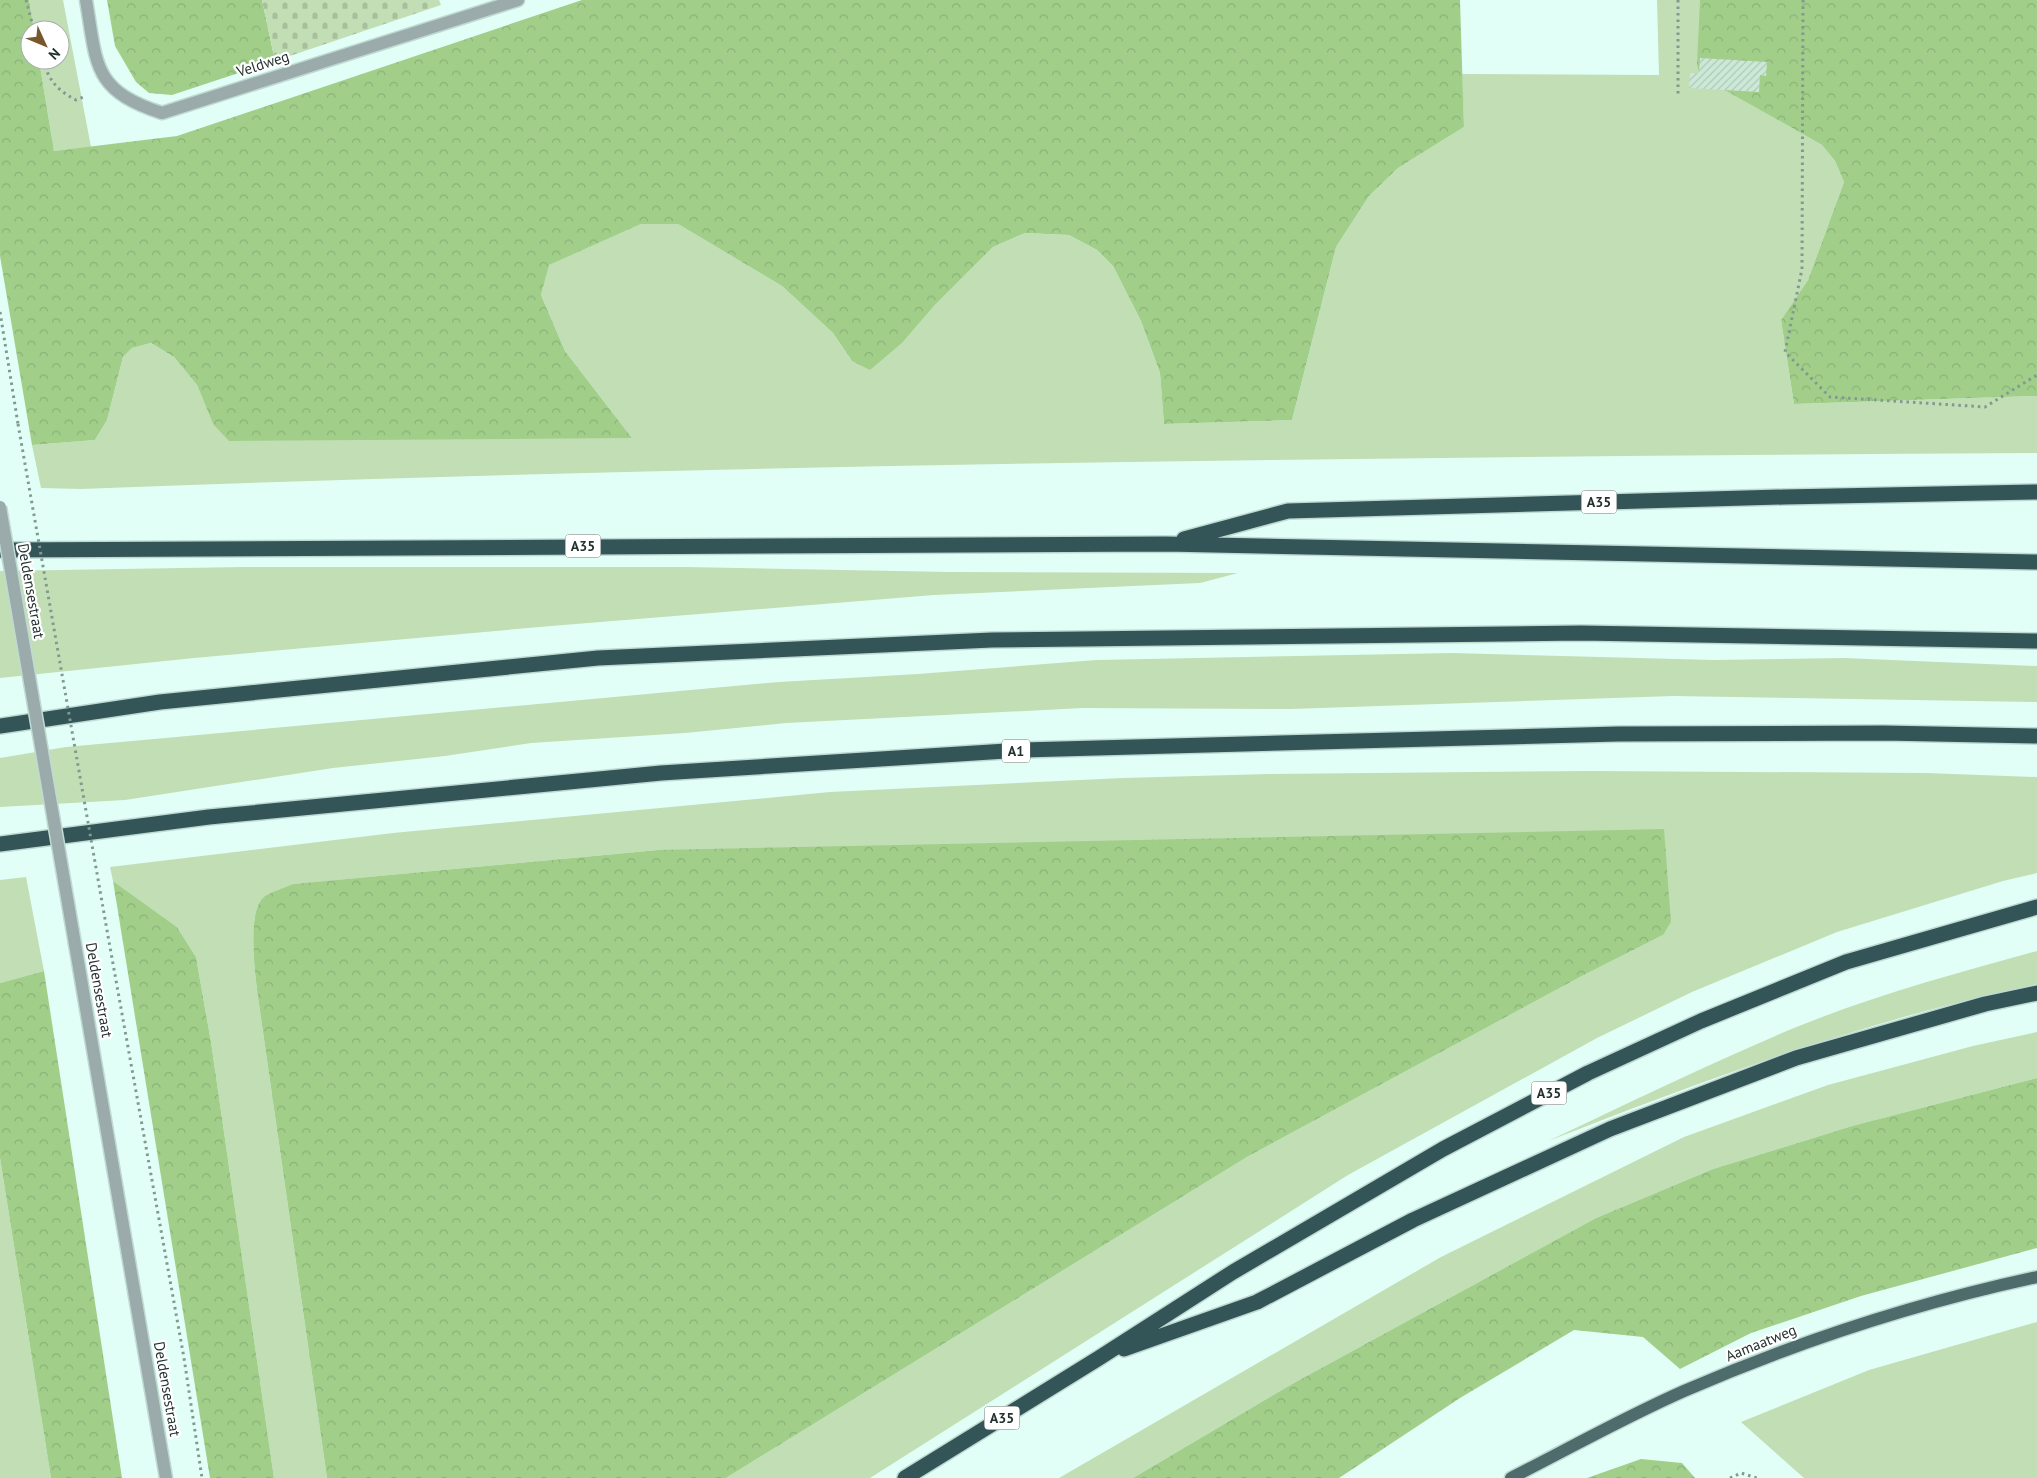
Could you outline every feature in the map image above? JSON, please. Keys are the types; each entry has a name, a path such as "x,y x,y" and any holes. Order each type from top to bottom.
{"highway":[{"name":"A35","path":"1166,544 1288,511 2037,492"},
{"name":"A35","path":"0,550 1166,544 2037,562"},
{"path":"0,726 160,702 598,658 992,640 1580,633 2037,641"},
{"name":"A1","path":"0,844 208,817 661,773 1023,750 1618,734 1884,733 2037,736"},
{"name":"A35","path":"905,1478 1099,1358 1233,1272 1401,1173 1588,1073 1701,1021 1846,962 2037,907"},
{"name":"A35","path":"1099,1358 1257,1302 1413,1220 1610,1129 1796,1058 1985,1004 2037,993"}],"main road":[{"name":"Aamaatweg","path":"1511,1478 1683,1392 1836,1331 2003,1284 2037,1277"}],"street":[{"name":"Veldweg","path":"86,0 97,64 110,86 133,104 162,113 518,0"},
{"name":"Deldensestraat","path":"0,507 166,1478"}],"path":[{"path":"26,0 31,20"},
{"path":"1678,0 1678,97"},
{"path":"1803,0 1802,269 1785,352 1830,398 1985,406 2037,375"},
{"path":"46,70 58,90 76,100 110,86"},
{"path":"0,312 108,936 184,1358 202,1478"},
{"path":"1730,1478 1741,1473 1757,1478"}],"green space":[{"path":"0,0 29,0 32,20 20,20 20,70 41,70 54,151 177,136 582,0 1460,0 1464,127 1398,168 1369,196 1336,247 1292,420 1164,424 1160,373 1141,321 1113,266 1097,250 1069,235 1025,233 993,247 935,305 903,342 870,370 852,361 833,333 782,286 678,224 641,224 549,265 541,295 565,351 632,438 229,441 213,424 197,385 174,357 151,343 132,348 123,357 107,420 95,440 32,445 0,256"},
{"path":"29,0 63,0 67,20 32,20"},
{"path":"107,0 262,0 275,61 172,95 149,93 136,82 115,46"},
{"path":"262,0 439,0 441,5 275,61"},
{"path":"1657,0 1700,0 1701,76 1822,145 1835,161 1844,182 1808,280 1781,320 1794,404 2037,396 2037,453 1059,463 570,473 81,489 41,488 32,445 95,440 107,420 123,357 132,348 151,343 174,357 197,385 213,424 632,438 565,351 541,295 548,265 641,224 678,224 782,286 833,333 852,361 903,342 935,305 993,247 1025,233 1069,235 1097,250 1113,266 1141,321 1160,373 1164,424 1292,420 1336,247 1369,196 1398,168 1464,127 1462,74 1659,75"},
{"path":"1700,0 2037,0 2037,396 1794,404 1781,320 1808,280 1844,182 1835,161 1822,145 1700,76 1697,64"},
{"path":"70,37 91,147 54,151 41,70 70,70"},
{"path":"243,567 686,567 951,572 1238,573 1200,583 934,595 551,626 194,658 0,678 0,571"},
{"path":"1452,653 1714,660 1844,658 2037,666 2037,702 1673,696 1291,709 1083,708 786,723 685,733 531,743 445,756 333,768 125,800 0,807 0,758 66,747 779,682 918,674 1096,660"},
{"path":"1591,771 1926,773 2037,777 2037,873 2003,881 1837,932 1692,992 1597,1038 1348,1175 870,1478 726,1478 1247,1157 1582,976 1663,935 658,850 294,884 268,894 259,904 255,917 253,951 327,1478 274,1478 211,1042 196,957 177,927 113,881 110,867 393,833 830,792 1123,778 1269,774"},
{"path":"1664,829 1671,922 1663,935 1582,976 1247,1157 726,1478 327,1478 253,951 255,917 259,904 265,896 271,893 293,884 658,850"},
{"path":"26,877 44,971 0,983 0,880"},
{"path":"113,881 177,927 196,957 211,1042 274,1478 210,1478"},
{"path":"2037,951 2037,984 1974,998 1912,1015 1789,1052 1668,1095 1548,1141 1704,1067 1799,1026 1887,994"},
{"path":"44,971 122,1478 51,1478 0,1158 0,983"},
{"path":"2037,1032 2037,1078 1852,1126 1713,1169 1596,1218 1292,1384 1133,1478 1059,1478 1441,1257 1684,1137 1828,1085 1973,1046"},
{"path":"2037,1078 2037,1248 1861,1296 1751,1333 1680,1369 1643,1337 1574,1330 1460,1398 1339,1478 1133,1478 1292,1384 1596,1218 1713,1169 1852,1126"},
{"path":"0,1158 51,1478 0,1478"},
{"path":"2037,1322 2037,1478 1804,1478 1741,1422 1869,1370"},
{"path":"1641,1459 1682,1463 1695,1478 1587,1478"}],"building":[{"path":"1700,58 1767,62 1766,76 1760,75 1759,92 1689,88 1690,73 1699,73"}]}
